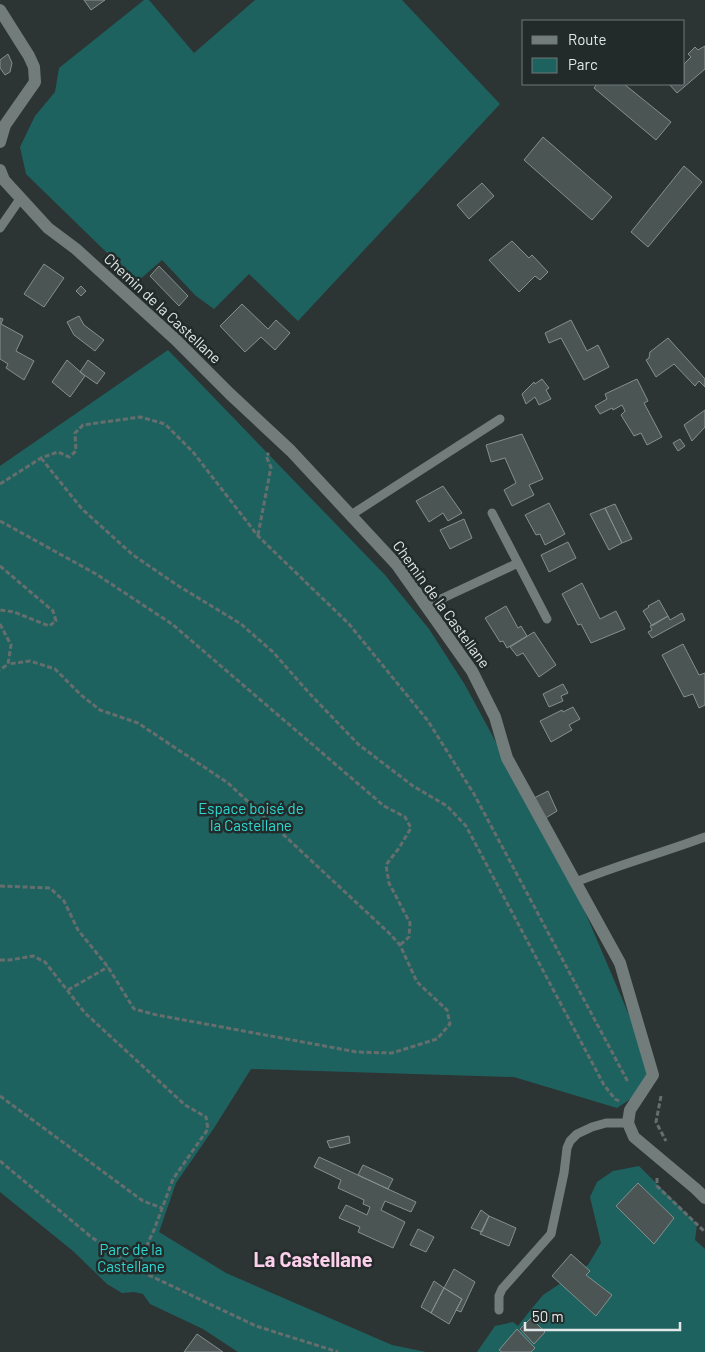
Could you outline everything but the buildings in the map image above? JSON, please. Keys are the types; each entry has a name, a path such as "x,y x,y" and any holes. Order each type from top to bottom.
{"street":[{"path":"0,10 34,67 34,82 4,125 0,142"},
{"name":"Chemin de la Castellane","path":"0,170 4,180 48,228 76,249 175,339 291,451 397,565 472,671 495,717 508,758 620,963 653,1075 630,1110 628,1124"},
{"path":"628,1124 634,1137 705,1198"}],"lane":[{"path":"0,228 20,199"},
{"path":"351,516 500,419"},
{"path":"492,513 547,619"},
{"path":"426,606 518,563"},
{"path":"576,882 622,864 676,848 705,836"},
{"path":"499,1310 499,1296 502,1289 551,1234 564,1173 567,1148 570,1141 577,1134 592,1127 606,1123 628,1124"}],"path":[{"path":"0,484 41,458 58,452 69,457 76,451 76,433 83,426 140,417 165,424 193,452 258,536 349,624 428,721 474,794 635,1096 630,1110"},
{"path":"258,536 272,467 266,456 268,454"},
{"path":"41,458 82,509 133,555 176,586 241,624 273,652 358,744 413,786 447,806 466,826 604,1085 615,1099 625,1104 630,1110"},
{"path":"0,521 96,574 172,624 384,806 405,817 411,828 386,865 389,883 410,923 409,937 400,945"},
{"path":"0,566 53,612 56,621 49,626 14,612 0,610"},
{"path":"0,624 11,645 8,664"},
{"path":"0,670 8,664 30,661 55,669 100,710 138,722 228,783 389,933 400,945 417,982 447,1010 450,1024 437,1039 392,1053 357,1052 157,1015 134,1008 108,967 78,930 64,901 50,888 0,886"},
{"path":"0,960 33,956 45,962 85,1013 185,1105 206,1117 208,1129 173,1180 136,1269"},
{"path":"68,990 108,967"},
{"path":"0,1096 143,1201 162,1208"},
{"path":"655,1155 657,1186 705,1232"},
{"path":"0,1161 90,1236 136,1269 256,1326 338,1352"}],"green space":[{"path":"144,0 149,0 194,53 255,0 402,0 500,104 298,321 249,274 214,309 196,296 162,260 137,282 26,174 20,147 35,116 55,92 59,68"},
{"name":"Espace boisé de la Castellane","path":"168,350 385,575 429,629 465,685 574,886 646,1055 651,1071 635,1096 617,1108 514,1077 251,1069 214,1128 176,1183 159,1232 226,1273 392,1345 426,1352 238,1352 203,1329 150,1304 143,1294 134,1292 122,1293 107,1284 73,1251 0,1192 0,466"},
{"path":"639,1166 697,1224 695,1240 705,1249 705,1352 477,1352 495,1326 513,1322 518,1326 543,1295 588,1265 601,1243 590,1197 597,1182 613,1171"}],"district":[{"name":"La Castellane","path":"313,1259"}],"park label":[{"name":"Parc de la Castellane","path":"131,1258"}]}
